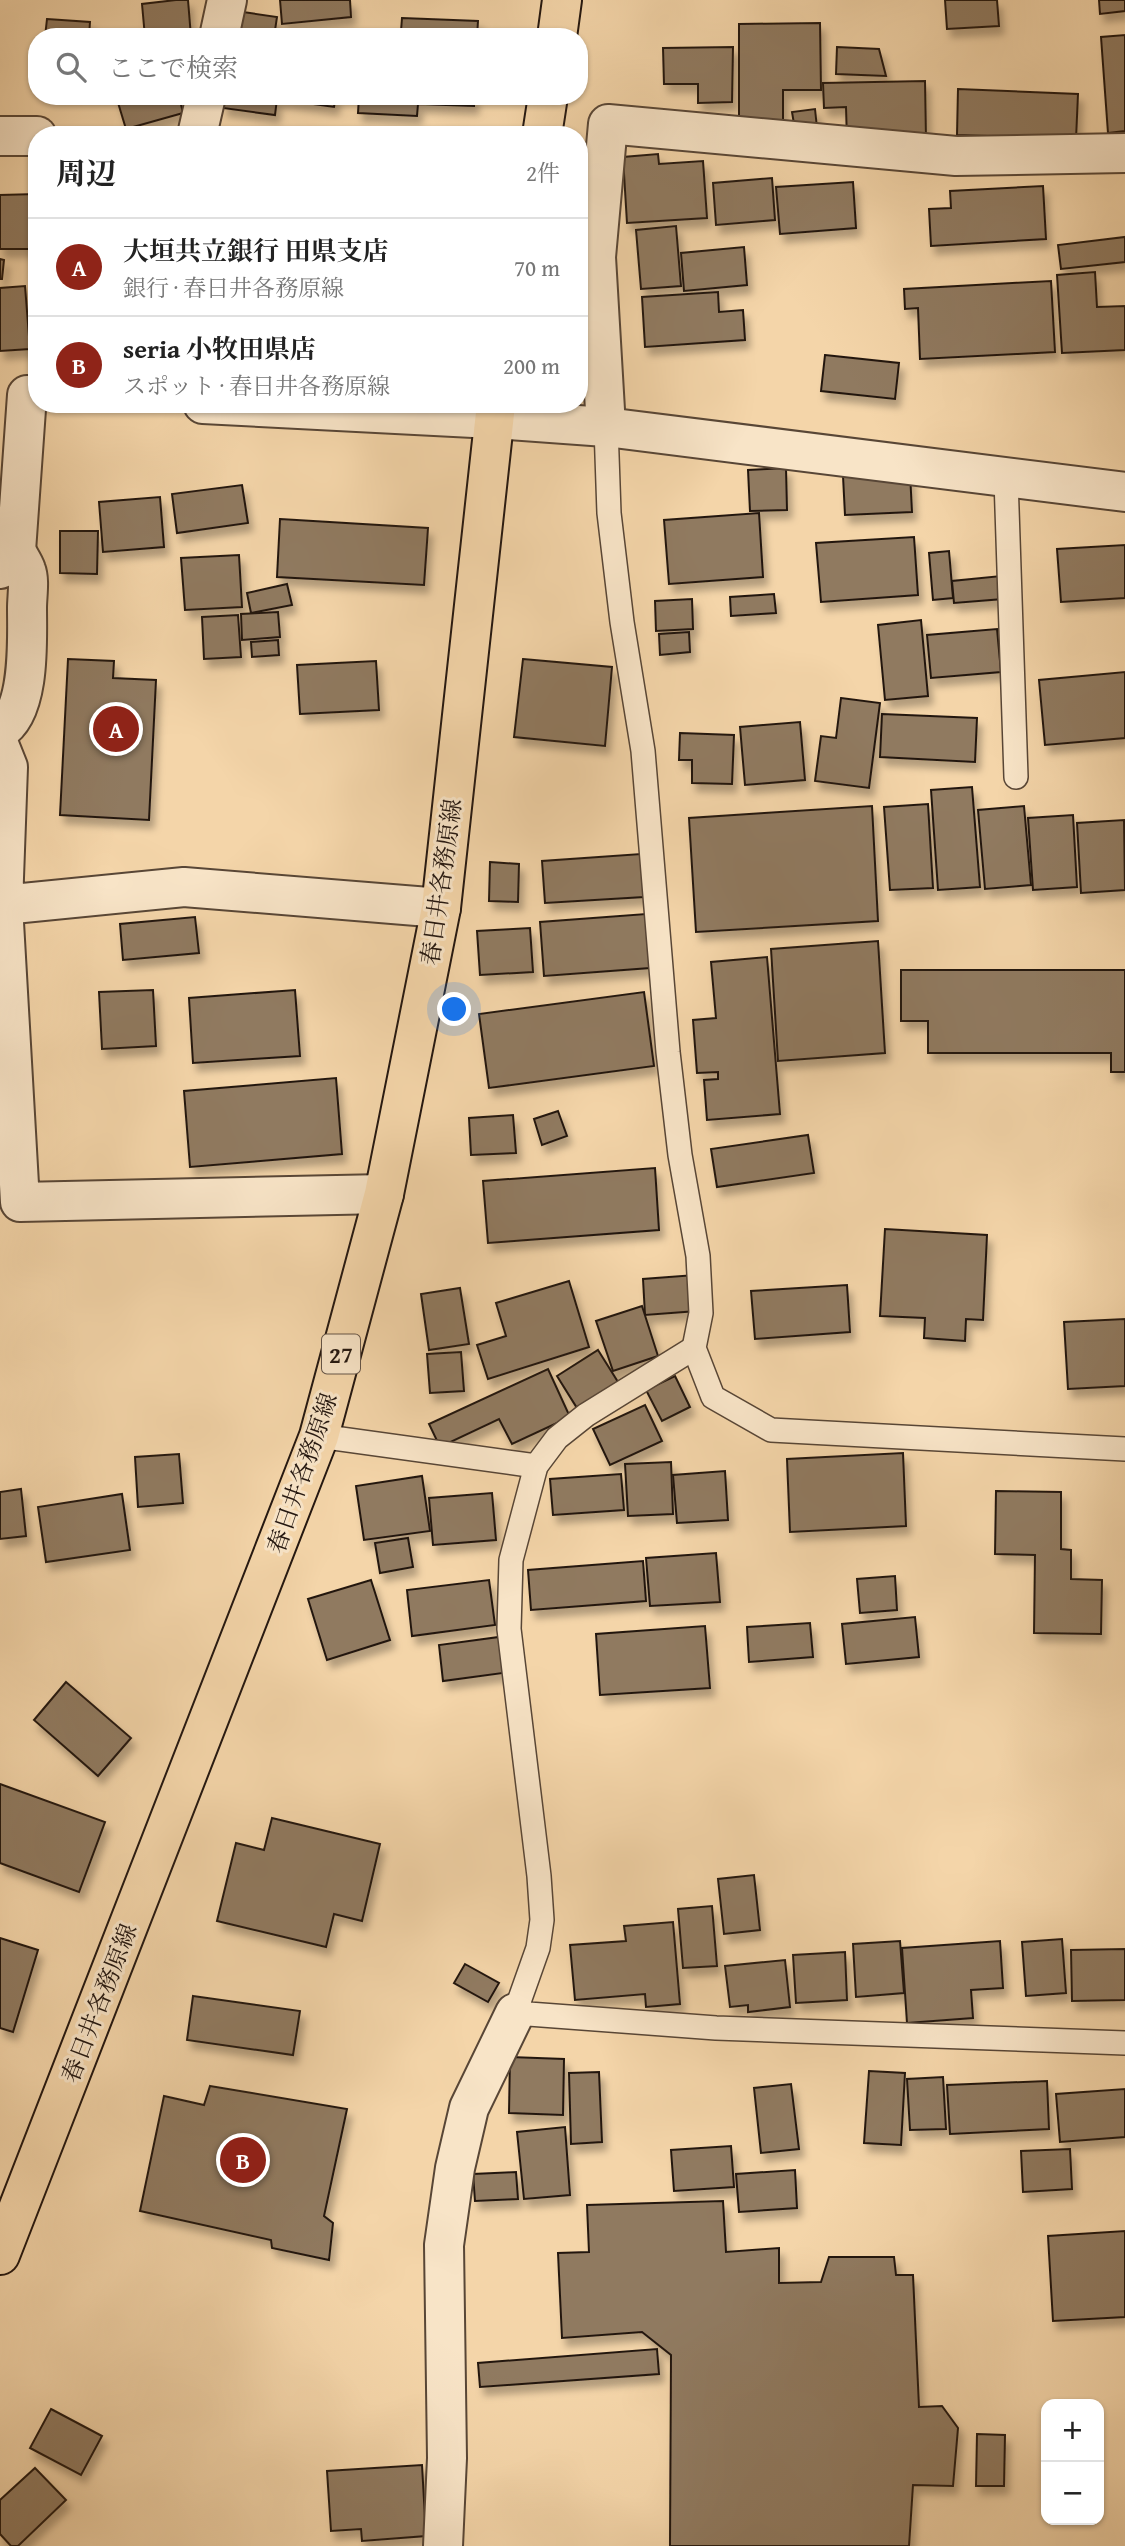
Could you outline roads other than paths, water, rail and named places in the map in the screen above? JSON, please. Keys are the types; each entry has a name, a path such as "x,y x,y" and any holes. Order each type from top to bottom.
{"main road":[{"path":"558,28 562,0"},
{"path":"543,126 547,105"},
{"name":"春日井各務原線","path":"0,2255 319,1436 384,1194 441,908 494,413"}],"street":[{"path":"221,28 227,0"},
{"path":"199,126 204,105"},
{"path":"606,427 596,257 608,124 956,156 1125,153"},
{"path":"0,136 28,136"},
{"path":"0,730 8,725 15,711 23,689 28,655 27,572 8,560 21,395"},
{"path":"501,413 1125,492"},
{"path":"0,747 8,767 2,905 20,1202 384,1194"},
{"path":"2,905 184,887 441,908"},
{"path":"443,2546 447,2458 444,2245 469,2108 515,2013"}],"lane":[{"path":"606,427 609,513 622,622 643,751 668,1052 680,1155 698,1256 701,1313 694,1348 713,1397 771,1430 1125,1449"},
{"path":"1006,479 1016,778"},
{"path":"694,1348 586,1415 557,1438 536,1466 511,1560 509,1629 542,1920 538,1948 515,2013 716,2028 1125,2043"},
{"path":"319,1436 536,1466"}],"place":[{"name":"大垣共立銀行 田県支店","path":"116,729"},
{"name":"seria 小牧田県店","path":"243,2160"}]}
